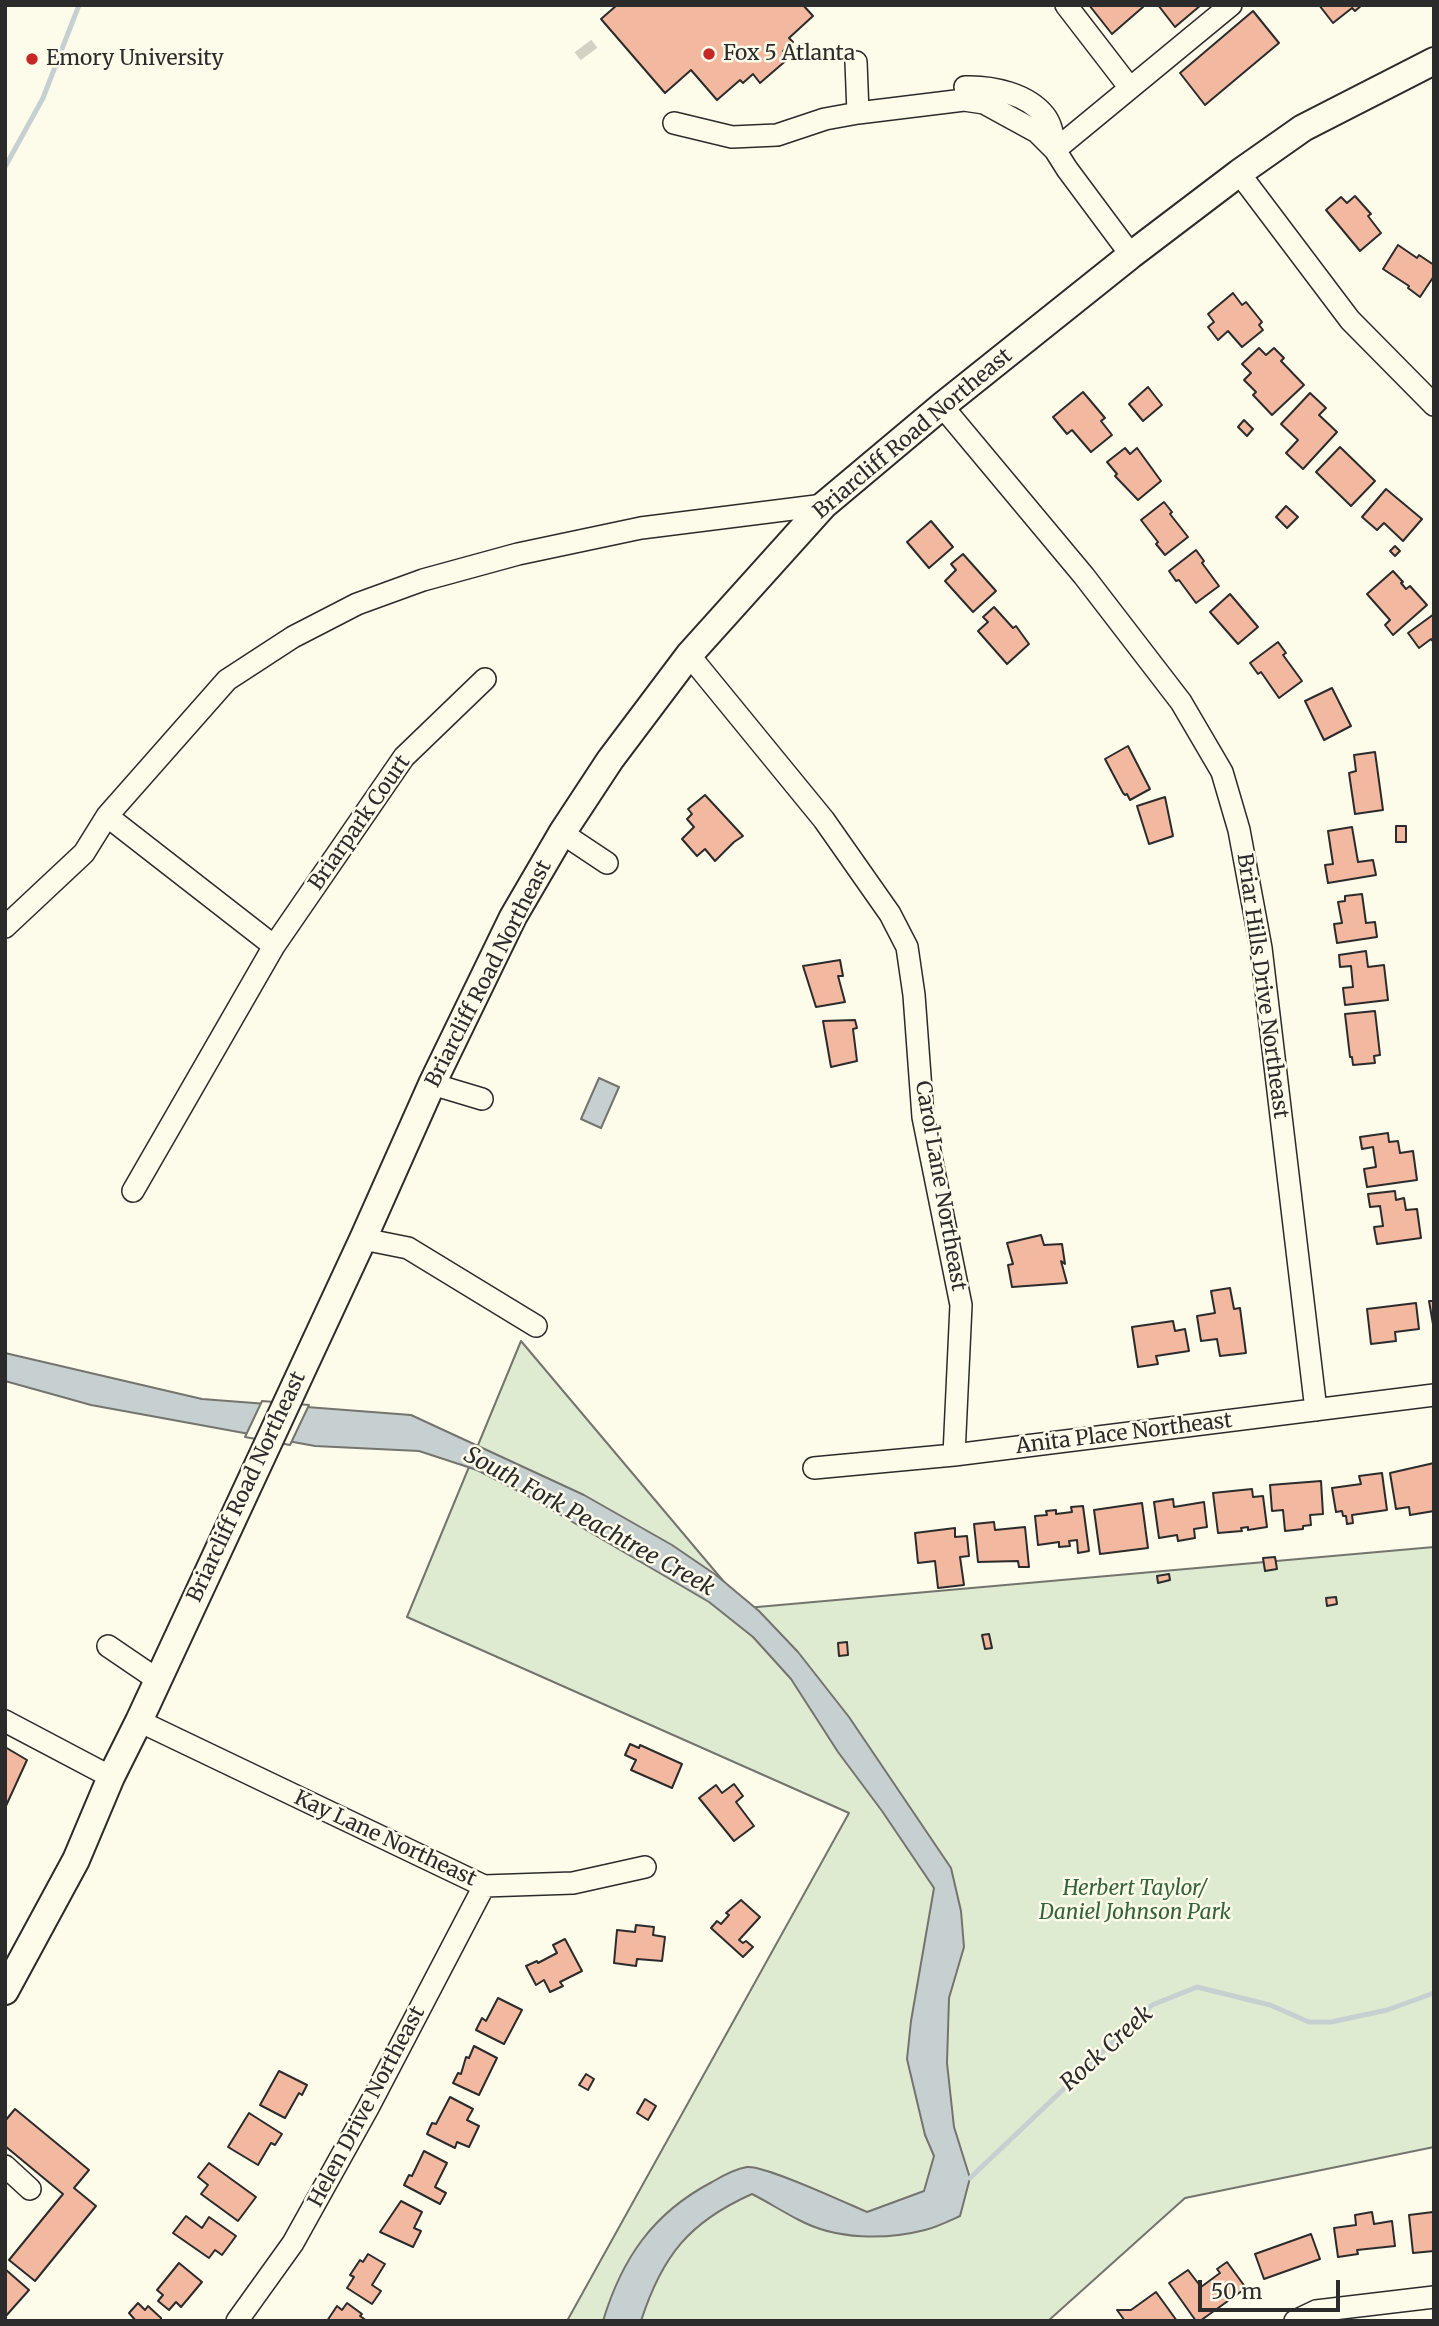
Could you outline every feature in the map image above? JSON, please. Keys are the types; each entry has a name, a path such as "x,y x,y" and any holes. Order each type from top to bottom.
{"main road":[{"name":"Briarcliff Road Northeast","path":"5,1991 76,1860 111,1777 363,1238 432,1084 513,917 562,833 610,760 689,655 824,505 1131,254 1239,173 1303,128 1434,61"}],"street":[{"path":"1066,5 1130,88"},
{"path":"1055,150 1231,5"},
{"path":"856,62 858,113"},
{"path":"858,113 876,105 950,88 974,87 1002,91 1030,101 1046,117 1055,150"},
{"path":"674,123 733,137 777,135 825,119 858,113 964,100 985,103 1037,132 1055,150 1131,254"},
{"path":"1239,173 1350,320 1434,405"},
{"name":"Briar Hills Drive Northeast","path":"943,406 1084,576 1181,702 1222,772 1240,830 1261,948 1317,1410"},
{"path":"5,927 84,853 107,816 227,680 293,637 357,604 423,580 530,552 641,528 824,505"},
{"name":"Carol Lane Northeast","path":"689,655 824,820 890,914 907,947 914,995 923,1116 961,1306 954,1455"},
{"name":"Briarpark Court","path":"133,1191 274,946 404,757 485,679"},
{"path":"107,816 274,946"},
{"path":"562,833 607,863"},
{"path":"432,1084 482,1099"},
{"path":"363,1238 408,1248 537,1326"},
{"name":"Anita Place Northeast","path":"814,1468 954,1455 1434,1395"},
{"path":"108,1646 158,1680"},
{"path":"5,1720 111,1777"},
{"name":"Kay Lane Northeast","path":"139,1721 484,1886 573,1883 645,1867"},
{"name":"Helen Drive Northeast","path":"237,2321 293,2244 368,2108 484,1886"},
{"path":"5,2166 30,2189"},
{"path":"1295,2321 1316,2311 1434,2297"}],"green space":[{"name":"Herbert Taylor/ Daniel Johnson Park","path":"521,1341 746,1608 1434,1547 1434,2147 1185,2198 1048,2321 567,2321 849,1813 407,1617"}],"water":[{"path":"599,1078 619,1087 601,1128 581,1119"},
{"name":"South Fork Peachtree Creek","path":"5,1353 202,1399 411,1415 584,1495 672,1545 716,1575 759,1611 798,1652 849,1717 951,1868 961,1911 964,1947 949,1998 947,2063 954,2127 970,2178 960,2216 910,2233 878,2237 845,2235 813,2227 752,2194 711,2217 681,2244 658,2278 641,2321 603,2321 620,2277 642,2240 657,2223 691,2194 733,2171 747,2167 770,2172 867,2212 924,2191 934,2156 925,2135 907,2059 934,1888 838,1752 791,1679 753,1637 709,1602 530,1497 477,1470 419,1451 315,1446 91,1405 5,1381"}],"pier":[{"path":"262,1401 309,1405 290,1445 245,1437"}],"building":[{"name":"Fox 5 Atlanta","path":"617,5 803,5 813,16 789,38 793,42 783,51 789,58 760,83 753,74 743,83 740,80 717,100 691,70 665,93 601,19"},
{"path":"1089,5 1141,5 1143,7 1112,34"},
{"path":"1158,5 1201,5 1175,27"},
{"path":"1319,5 1362,5 1355,11 1352,8 1333,23"},
{"path":"1253,11 1279,43 1205,105 1180,73"},
{"path":"1355,196 1371,214 1368,216 1381,233 1360,251 1326,210 1341,197 1347,203"},
{"path":"1398,245 1417,258 1419,255 1434,265 1434,276 1420,297 1408,288 1409,286 1383,269"},
{"path":"1233,293 1242,305 1246,302 1262,322 1259,325 1263,330 1242,347 1228,331 1218,340 1208,327 1214,322 1208,314"},
{"path":"1259,348 1266,355 1274,348 1284,358 1281,361 1304,385 1272,415 1253,395 1256,392 1244,380 1251,373 1242,364"},
{"path":"1148,387 1162,405 1143,421 1129,404"},
{"path":"1083,392 1105,418 1101,421 1112,435 1091,452 1072,430 1067,434 1053,417"},
{"path":"1310,393 1326,408 1319,415 1337,432 1303,469 1286,453 1298,440 1281,424"},
{"path":"1244,420 1253,429 1247,436 1238,427"},
{"path":"1340,447 1375,481 1351,506 1316,472"},
{"path":"1125,448 1130,454 1137,448 1161,481 1138,500 1115,476 1117,474 1107,462"},
{"path":"1386,489 1422,519 1403,541 1384,523 1377,530 1362,517"},
{"path":"1164,502 1188,537 1165,555 1141,520"},
{"path":"1286,506 1298,517 1287,528 1276,517"},
{"path":"931,521 953,547 929,568 907,542"},
{"path":"1395,546 1400,551 1395,556 1390,551"},
{"path":"1196,550 1219,586 1196,603 1169,571"},
{"path":"963,554 996,591 973,612 945,581 956,570 951,564"},
{"path":"1393,571 1406,589 1410,586 1427,605 1393,635 1385,625 1390,620 1367,594"},
{"path":"1230,594 1258,627 1238,644 1210,612"},
{"path":"994,607 1013,628 1016,626 1029,644 1007,664 978,631 988,622 983,617"},
{"path":"1434,614 1434,643 1431,639 1419,648 1408,633"},
{"path":"1278,642 1286,653 1283,655 1302,681 1279,698 1261,672 1258,674 1250,663"},
{"path":"1332,688 1351,726 1324,740 1305,701"},
{"path":"1128,746 1150,789 1130,800 1127,794 1123,793 1105,759"},
{"path":"1375,752 1383,810 1355,814 1349,773 1356,771 1354,755"},
{"path":"705,795 743,836 715,861 705,849 697,856 682,839 694,827 687,819 692,814 688,809"},
{"path":"1165,797 1173,836 1149,844 1137,806"},
{"path":"1396,826 1406,826 1406,842 1396,842"},
{"path":"1352,827 1358,862 1373,860 1376,875 1328,883 1325,865 1333,864 1328,831"},
{"path":"1362,894 1366,923 1375,922 1377,937 1337,943 1334,924 1342,923 1338,902 1345,901 1345,896"},
{"path":"1366,951 1368,967 1384,965 1388,1000 1345,1005 1343,988 1353,987 1351,966 1340,967 1339,955"},
{"path":"840,960 843,976 838,976 845,1002 816,1007 803,966"},
{"path":"1375,1011 1380,1055 1374,1056 1375,1063 1353,1065 1345,1014"},
{"path":"855,1020 857,1028 853,1029 857,1061 831,1067 823,1021"},
{"path":"1388,1133 1389,1142 1398,1141 1400,1153 1413,1151 1417,1180 1367,1187 1364,1169 1376,1167 1373,1147 1362,1149 1360,1137"},
{"path":"1395,1191 1396,1200 1404,1198 1406,1210 1417,1209 1421,1238 1377,1244 1374,1227 1383,1226 1380,1206 1370,1207 1368,1194"},
{"path":"1041,1235 1044,1245 1062,1244 1065,1264 1061,1261 1067,1283 1012,1287 1008,1265 1013,1264 1007,1243"},
{"path":"1230,1288 1234,1309 1240,1308 1246,1353 1220,1356 1217,1339 1201,1341 1197,1316 1215,1313 1211,1291"},
{"path":"1429,1301 1434,1301 1434,1330"},
{"path":"1416,1303 1419,1329 1395,1332 1396,1341 1371,1344 1367,1309"},
{"path":"1173,1321 1175,1331 1185,1329 1189,1351 1156,1356 1158,1364 1138,1367 1132,1327"},
{"path":"1434,1463 1434,1511 1410,1515 1409,1507 1396,1509 1390,1473"},
{"path":"1382,1473 1387,1510 1352,1515 1353,1523 1347,1524 1342,1511 1336,1512 1332,1488 1361,1484 1359,1476"},
{"path":"1321,1481 1323,1514 1310,1515 1311,1525 1303,1526 1303,1529 1285,1531 1283,1510 1272,1511 1270,1485"},
{"path":"1252,1489 1253,1497 1263,1496 1267,1527 1248,1530 1248,1527 1241,1528 1242,1531 1218,1533 1213,1493"},
{"path":"1173,1499 1174,1507 1204,1502 1207,1527 1194,1529 1195,1538 1178,1541 1177,1535 1159,1538 1154,1502"},
{"path":"1142,1503 1148,1548 1100,1554 1094,1510"},
{"path":"1083,1506 1089,1551 1078,1553 1077,1540 1069,1541 1070,1546 1059,1547 1059,1542 1038,1545 1035,1516 1047,1515 1046,1511 1056,1510 1056,1514 1072,1512 1071,1507"},
{"path":"994,1522 995,1530 1025,1527 1029,1567 1019,1567 1018,1561 978,1562 974,1524"},
{"path":"955,1528 955,1537 967,1536 969,1556 960,1557 964,1585 938,1588 935,1561 918,1563 915,1533"},
{"path":"1275,1557 1277,1569 1265,1571 1263,1558"},
{"path":"1169,1574 1170,1580 1158,1583 1157,1576"},
{"path":"1336,1597 1337,1604 1327,1606 1326,1598"},
{"path":"989,1634 992,1648 985,1649 982,1635"},
{"path":"847,1642 848,1655 839,1656 838,1643"},
{"path":"630,1744 639,1748 640,1745 682,1764 672,1788 631,1770 636,1760 625,1755"},
{"path":"5,1747 27,1760 5,1808"},
{"path":"734,1784 743,1796 736,1802 754,1826 734,1841 699,1798 716,1785 722,1793"},
{"path":"741,1900 760,1917 739,1940 743,1943 746,1941 753,1947 743,1957 711,1928 717,1921 721,1924 729,1915 726,1913"},
{"path":"636,1925 654,1927 653,1935 665,1937 662,1961 637,1959 636,1966 614,1963 617,1930 635,1932"},
{"path":"565,1939 582,1971 560,1982 563,1986 550,1992 544,1980 536,1985 526,1966 557,1953 553,1945"},
{"path":"498,1998 522,2010 504,2044 476,2030 482,2018 486,2021"},
{"path":"474,2046 497,2058 479,2095 453,2083 458,2073 461,2074 466,2057 469,2058"},
{"path":"279,2071 307,2085 302,2095 299,2093 285,2118 260,2105"},
{"path":"586,2074 594,2079 588,2090 579,2085"},
{"path":"450,2097 473,2109 467,2120 479,2126 469,2147 457,2142 455,2148 427,2134 432,2123 436,2124"},
{"path":"645,2099 656,2106 648,2120 637,2113"},
{"path":"15,2109 89,2170 74,2188 96,2206 35,2281 9,2260 63,2194 5,2146 5,2121"},
{"path":"249,2113 282,2134 275,2145 271,2143 258,2165 228,2147"},
{"path":"424,2151 447,2163 435,2187 446,2193 440,2204 404,2185 409,2175 412,2176"},
{"path":"209,2163 256,2197 238,2221 201,2194 208,2185 198,2177"},
{"path":"401,2201 422,2212 414,2228 421,2231 413,2247 380,2232"},
{"path":"1372,2212 1374,2224 1392,2221 1395,2246 1357,2250 1358,2254 1338,2257 1334,2228 1356,2225 1355,2215"},
{"path":"1433,2212 1434,2251 1413,2253 1409,2215"},
{"path":"186,2216 202,2228 209,2217 236,2236 222,2255 215,2250 209,2258 173,2233"},
{"path":"1311,2234 1320,2259 1264,2279 1255,2254"},
{"path":"368,2254 385,2264 372,2285 381,2291 372,2304 347,2288 354,2277 350,2275 360,2260 363,2262"},
{"path":"1227,2262 1246,2288 1200,2321 1196,2321 1169,2283 1188,2270 1201,2287 1220,2273 1217,2269"},
{"path":"179,2263 202,2282 181,2307 176,2302 169,2310 158,2301 163,2295 157,2290"},
{"path":"5,2269 29,2290 5,2317"},
{"path":"1156,2292 1177,2321 1125,2321 1117,2310 1131,2310"},
{"path":"138,2303 145,2310 148,2306 161,2321 136,2321 129,2313"},
{"path":"347,2303 367,2321 327,2321 337,2306 342,2310"}],"waterway":[{"path":"5,167 43,98 79,5"},
{"name":"Rock Creek","path":"970,2178 1152,2005 1197,1987 1270,2005 1309,2022 1331,2022 1387,2010 1434,1993"}],"tunnel":[{"path":"583,46 589,54"}],"place":[{"name":"Fox 5 Atlanta","path":"709,54"},
{"name":"Emory University","path":"32,59"}]}
